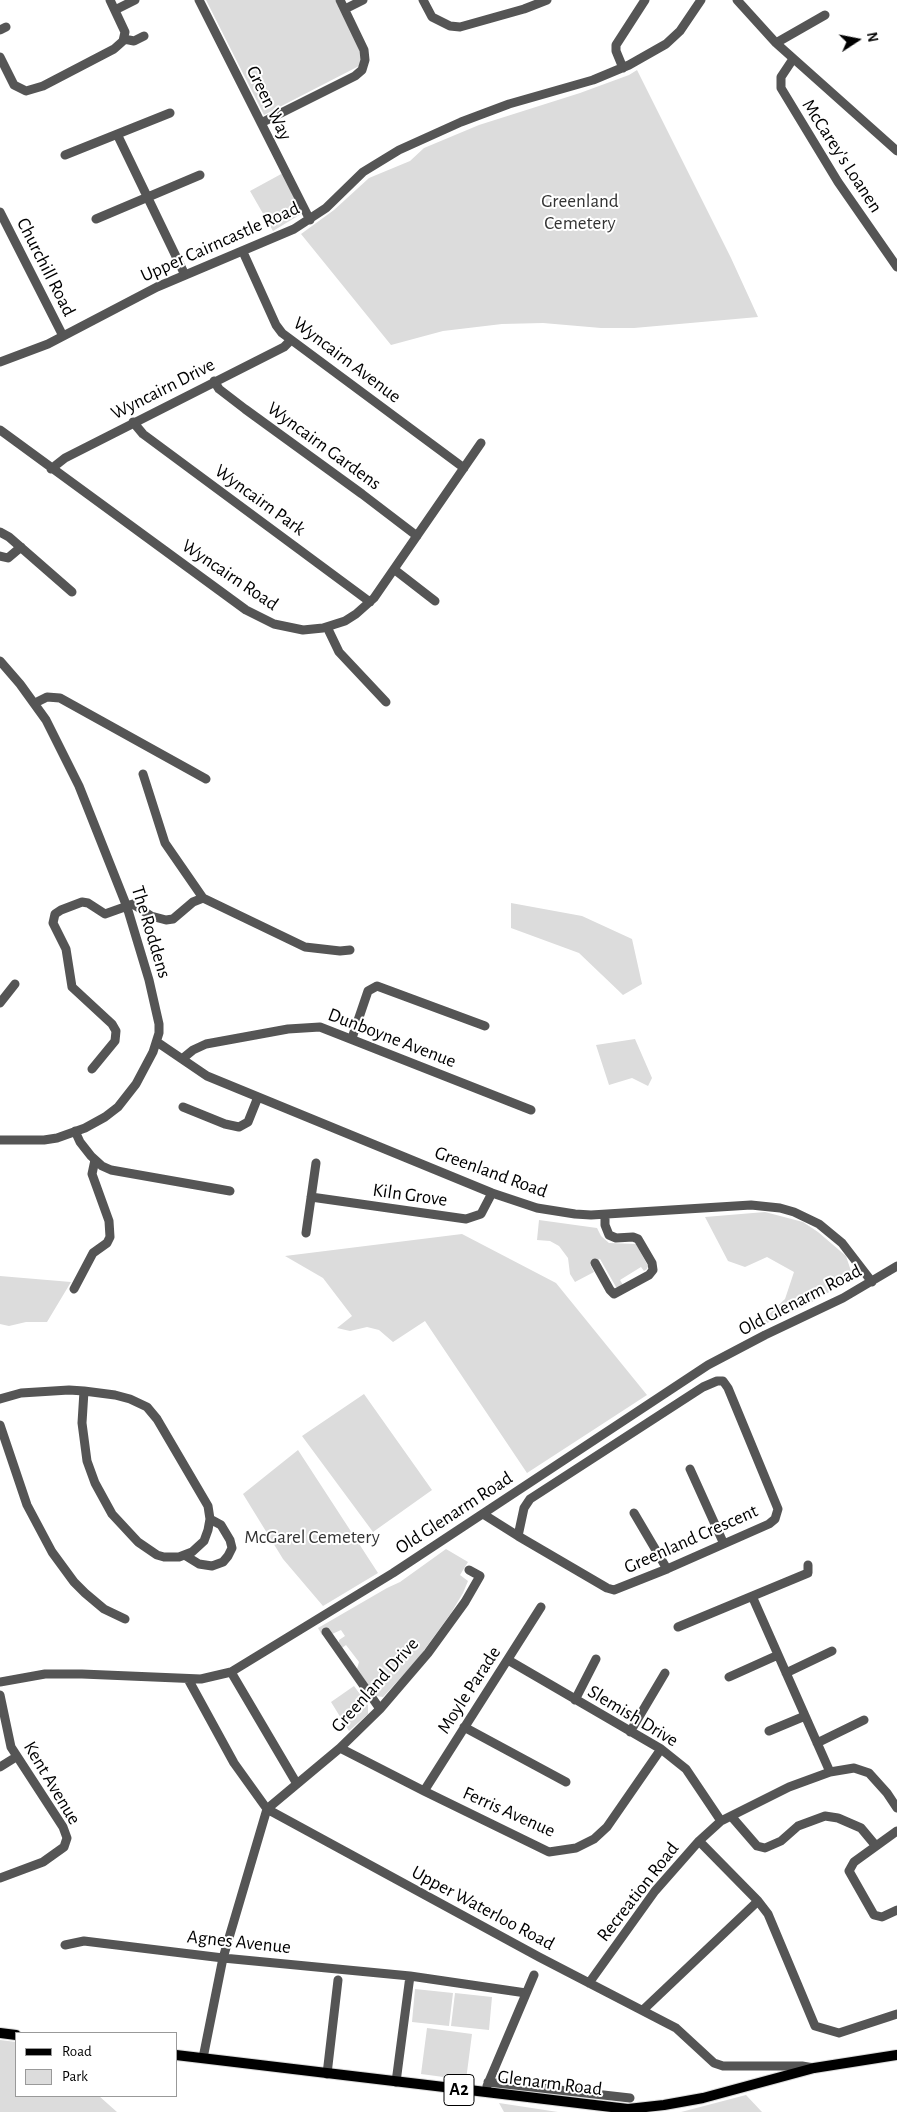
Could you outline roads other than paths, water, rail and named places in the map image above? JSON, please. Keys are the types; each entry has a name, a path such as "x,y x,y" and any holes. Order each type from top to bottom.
{"main road":[{"path":"0,2033 15,2035"},
{"name":"Glenarm Road","path":"178,2055 610,2108 646,2108 703,2098 814,2068 897,2055"}],"street":[{"path":"1,63 16,86 23,91 32,90 116,48 124,39 124,28 110,0"},
{"path":"115,10 135,0"},
{"name":"Green Way","path":"199,0 310,220"},
{"path":"260,123 355,76 362,70 366,60 364,50 340,0"},
{"path":"344,10 363,0"},
{"path":"423,0 432,17 450,26 460,27 524,9 547,0"},
{"path":"623,68 616,50 616,44 645,0"},
{"name":"Upper Cairncastle Road","path":"0,362 63,336 135,297 283,235 310,220 326,208 363,172 399,150 461,122 509,104 594,80 623,68 666,44 680,31 701,0"},
{"path":"737,0 776,43 897,151"},
{"path":"776,43 825,15"},
{"path":"124,39 134,42 144,36"},
{"name":"McCarey's Loanen","path":"793,59 780,77 781,88 838,182 897,267"},
{"path":"65,155 170,113"},
{"path":"118,134 185,275"},
{"path":"96,219 200,175"},
{"name":"Churchill Road","path":"0,212 63,336"},
{"name":"Wyncairn Avenue","path":"243,252 276,325 290,340 464,468"},
{"name":"Wyncairn Drive","path":"51,469 65,458 284,346 290,340"},
{"name":"Wyncairn Gardens","path":"214,381 219,389 245,409 417,536"},
{"name":"Wyncairn Park","path":"133,422 143,434 370,602"},
{"name":"Wyncairn Road","path":"0,430 254,615 287,628 307,630 327,627 352,617 370,602 395,570 481,443"},
{"path":"0,532 21,548 68,592"},
{"path":"0,556 8,558 21,548"},
{"path":"395,570 435,601"},
{"path":"327,627 339,652 386,702"},
{"name":"The Roddens","path":"0,661 35,703 59,744 79,786 127,906 159,1024 157,1042 146,1066 128,1096 105,1117 75,1131 44,1140 0,1140"},
{"path":"35,703 49,696 60,698 206,778"},
{"path":"143,774 165,844 203,898 305,947 340,951 350,950"},
{"path":"92,1069 114,1041 116,1029 72,988 66,949 54,926 53,919 58,912 81,902 88,903 105,914 133,904 151,916 166,920 173,919 193,902 203,898"},
{"path":"0,1003 16,984"},
{"path":"352,1038 368,991 377,986 485,1026"},
{"name":"Dunboyne Avenue","path":"182,1059 191,1050 206,1044 294,1028 320,1027 531,1110"},
{"name":"Greenland Road","path":"157,1042 208,1076 516,1202 554,1211 605,1215 729,1206 780,1208 806,1217 831,1233 855,1258 872,1282"},
{"path":"183,1107 238,1128 248,1122 258,1097"},
{"path":"75,1131 80,1142 102,1166 115,1171 230,1191"},
{"path":"74,1289 93,1253 108,1242 110,1235 108,1218 92,1174 95,1160"},
{"path":"306,1234 316,1163"},
{"name":"Kiln Grove","path":"311,1197 466,1219 481,1214 492,1193"},
{"path":"595,1263 614,1294 650,1274 653,1270 652,1262 638,1239 610,1236 606,1228 605,1215"},
{"name":"Old Glenarm Road","path":"0,1682 32,1676 58,1674 188,1679 215,1677 231,1672 393,1573 708,1365 872,1282 897,1266"},
{"name":"Greenland Crescent","path":"483,1514 518,1536 607,1588 614,1590 667,1569 768,1524 775,1518 778,1510 728,1388 723,1381 717,1381 703,1387 530,1500 524,1508 518,1536"},
{"path":"0,1399 21,1393 40,1391 84,1391 130,1399 147,1407 157,1419 207,1502 210,1519 204,1541 186,1556"},
{"path":"84,1391 82,1423 84,1447 93,1478 105,1503 121,1525 148,1549 164,1557 186,1556 199,1564 212,1566 223,1562 232,1548 230,1540 221,1525 210,1519"},
{"path":"0,1425 27,1505 52,1552 85,1594 104,1609 125,1619"},
{"path":"690,1469 724,1542"},
{"path":"634,1513 667,1569"},
{"path":"678,1627 808,1573 808,1565"},
{"name":"Greenland Drive","path":"267,1809 340,1748 380,1709 428,1653 465,1602 480,1576 470,1570"},
{"path":"752,1596 830,1772"},
{"name":"Moyle Parade","path":"424,1791 541,1607"},
{"path":"326,1632 380,1709"},
{"path":"786,1672 832,1651"},
{"path":"729,1677 778,1656"},
{"path":"575,1700 596,1659"},
{"name":"Slemish Drive","path":"508,1660 662,1749 686,1769 721,1821"},
{"path":"231,1672 298,1784"},
{"path":"630,1732 665,1673"},
{"path":"188,1679 234,1763 267,1809 223,1958 203,2058"},
{"name":"Kent Avenue","path":"0,1694 9,1741 16,1756 66,1831 67,1840 64,1847 43,1862 0,1878"},
{"path":"769,1731 805,1716"},
{"path":"817,1743 864,1720"},
{"path":"464,1727 566,1782"},
{"name":"Ferris Avenue","path":"340,1748 549,1852 576,1848 594,1839 607,1827 662,1749"},
{"path":"0,1767 16,1756"},
{"name":"Recreation Road","path":"589,1983 655,1890 699,1841 721,1821 789,1787 830,1772 854,1768 869,1773 887,1793 897,1808"},
{"name":"Upper Waterloo Road","path":"267,1809 589,1983 643,2010 684,2034 714,2063 723,2066 802,2066 814,2068"},
{"path":"731,1816 757,1846 765,1848 781,1841 798,1826 825,1816 838,1818 861,1828 876,1846"},
{"path":"897,1831 854,1862 849,1871 874,1915 882,1917 897,1910"},
{"path":"699,1841 758,1901 768,1914 815,2026 839,2033 897,2014"},
{"path":"643,2010 758,1901"},
{"name":"Agnes Avenue","path":"65,1945 84,1941 223,1958 410,1976 526,1993"},
{"path":"484,2093 534,1975"},
{"path":"396,2082 410,1976"},
{"path":"327,2074 338,1980"},
{"path":"488,2082 630,2098"}],"park label":[{"name":"Greenland Cemetery","path":"580,212"},
{"name":"McGarel Cemetery","path":"312,1537"}]}
